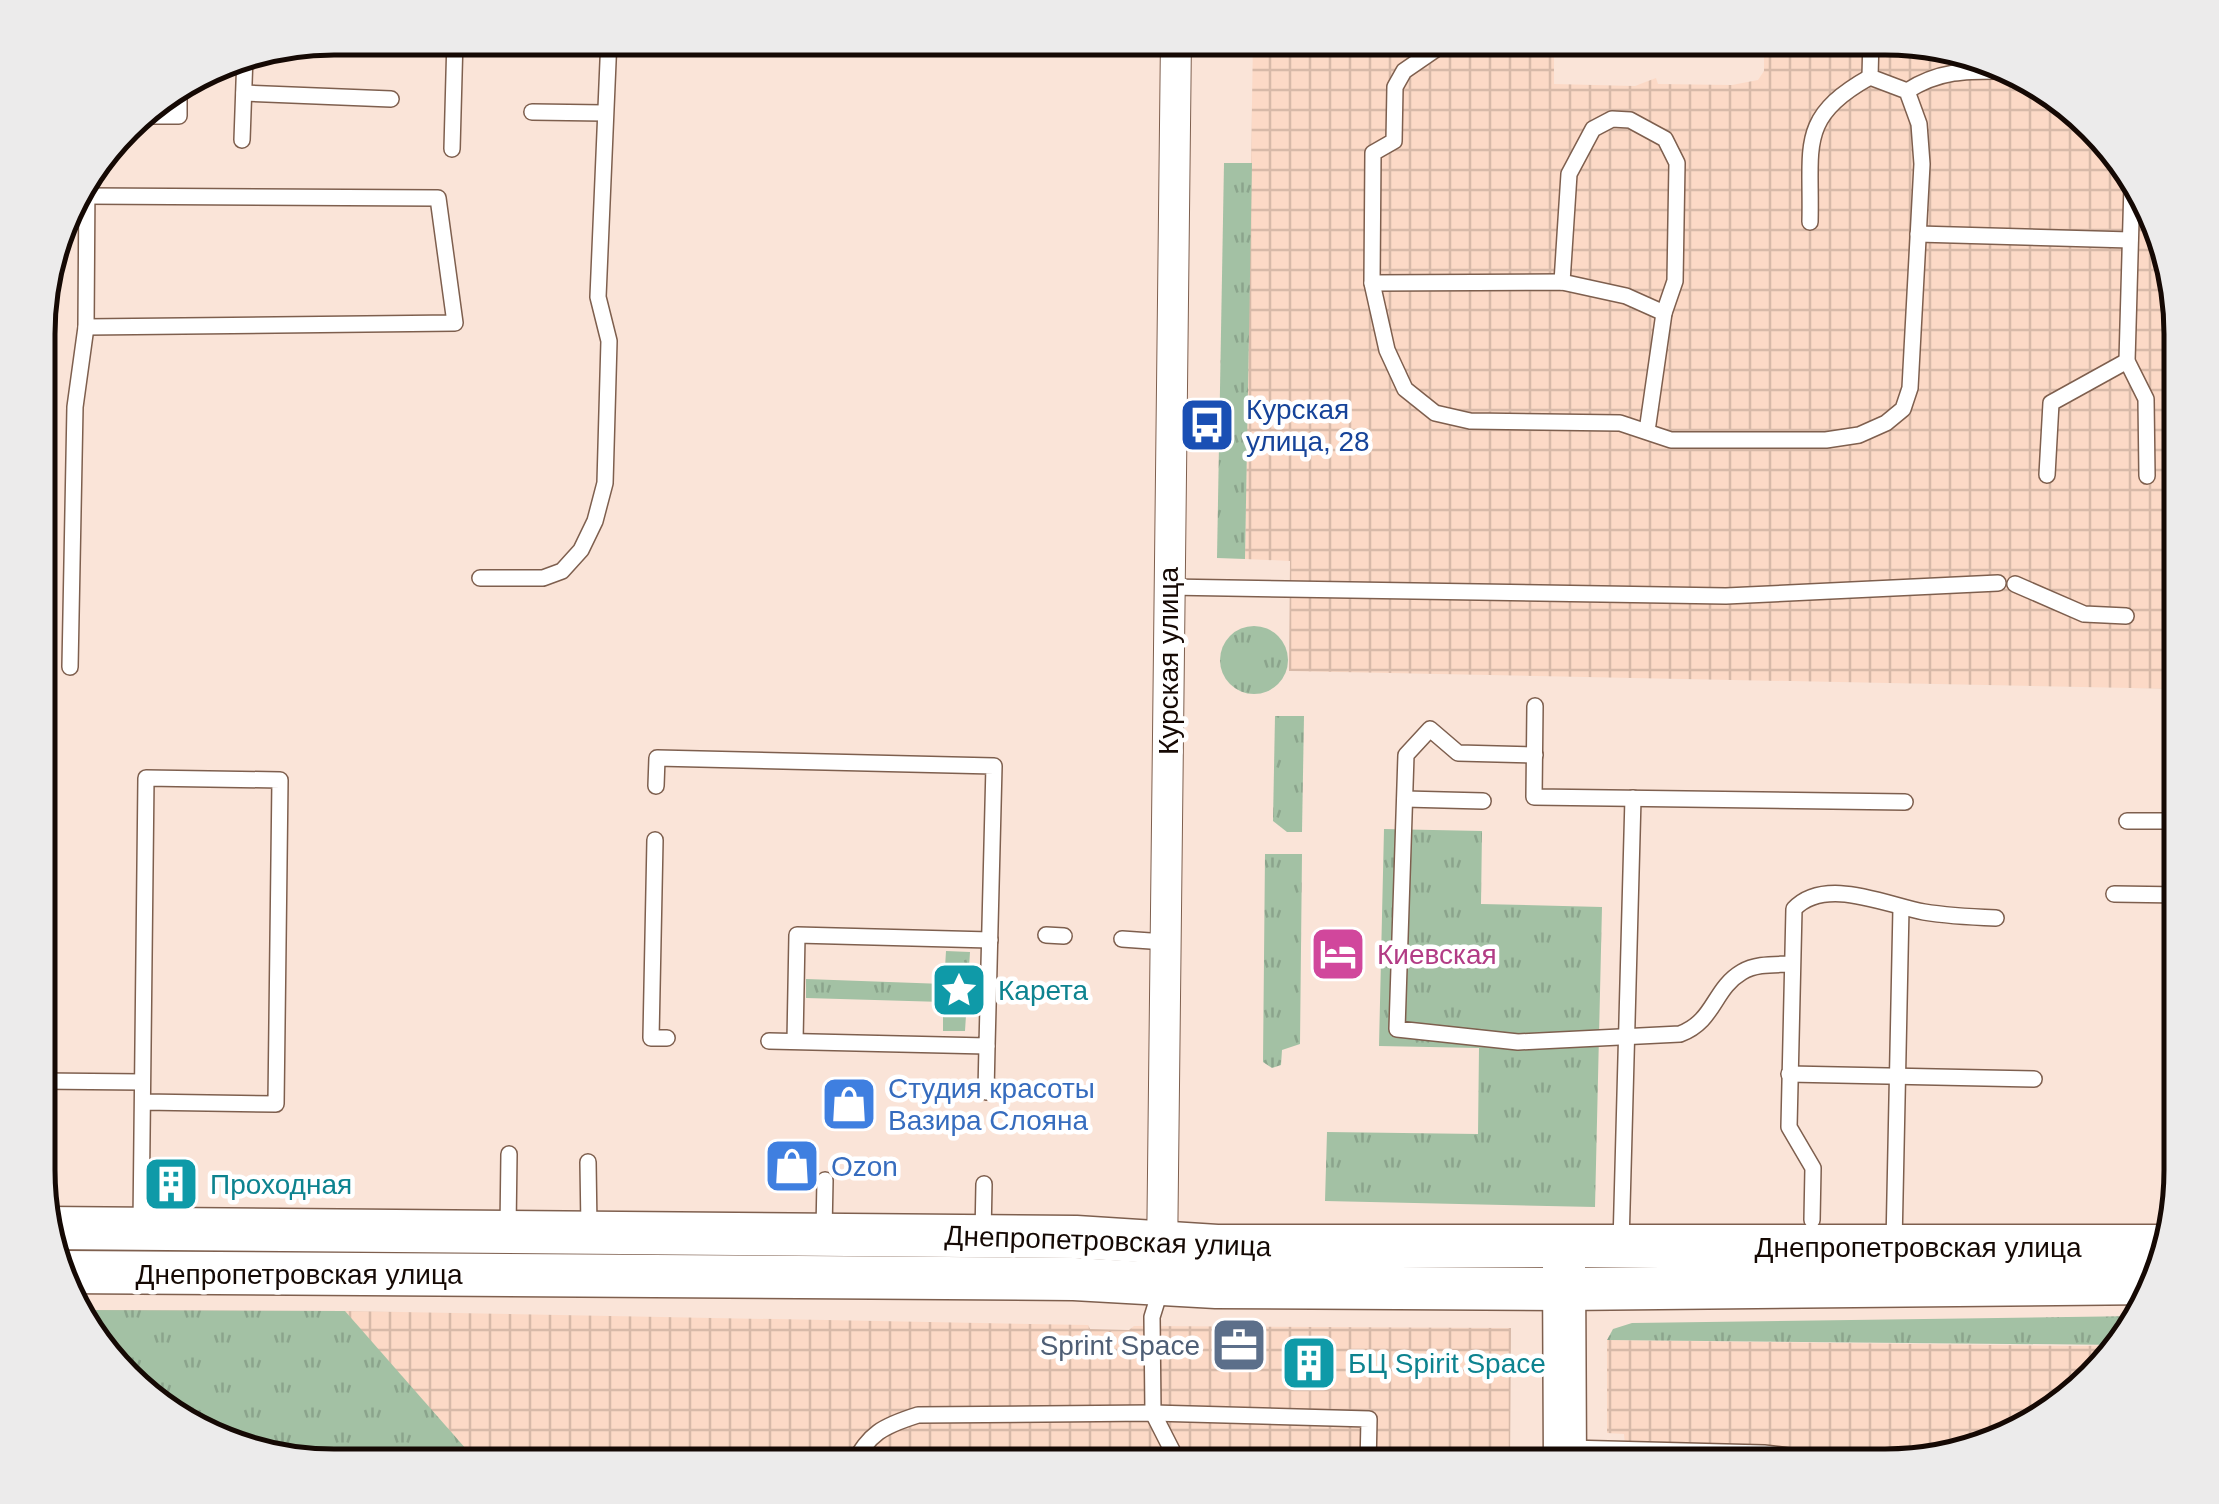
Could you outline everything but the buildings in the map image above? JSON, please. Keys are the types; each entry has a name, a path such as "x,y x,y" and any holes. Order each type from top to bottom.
{"main road":[{"name":"Днепропетровская улица","path":"61,1228 982,1236 1162,1241 1564,1269 2140,1283"},
{"name":"Днепропетровская улица","path":"74,1272 1054,1279 1162,1284 1564,1269 1621,1248 2153,1246"},
{"path":"1564,1269 1565,1449"}],"street":[{"name":"Курская улица","path":"1162,1284 1176,56"}],"lane":[{"path":"452,148 455,55"},
{"path":"480,578 543,578 562,570 581,550 595,521 605,483 609,341 598,298 607,55"},
{"path":"1426,56 1404,71 1395,87 1394,142 1373,153 1372,284 1387,350 1405,388 1435,413 1470,421 1620,423 1671,440 1826,440 1858,436 1886,423 1903,409 1910,388 1922,164 1919,124 1907,91 1870,77"},
{"path":"1870,77 1871,56"},
{"path":"242,140 245,70"},
{"path":"1907,91 1930,76 1978,71"},
{"path":"1810,222 1813,136 1821,114 1838,95 1870,77"},
{"path":"244,93 391,100"},
{"path":"160,116 179,116 179,102"},
{"path":"532,112 604,113"},
{"path":"1562,282 1569,174 1593,130 1612,120 1630,120 1665,138 1676,163 1675,282 1664,312 1647,432"},
{"path":"86,327 455,323 438,198 91,196"},
{"path":"2131,204 2127,362 2146,399 2147,476"},
{"path":"70,667 75,407 86,327 86,206"},
{"path":"1918,234 2130,240"},
{"path":"1372,284 1562,282 1626,296 1664,312"},
{"path":"2047,475 2051,403 2127,362"},
{"path":"1168,587 1726,596 1998,584"},
{"path":"2016,584 2084,614 2126,616"},
{"path":"1536,706 1534,797 1905,802"},
{"path":"1535,755 1458,752 1430,729 1406,755 1398,1029 1518,1042 1680,1034 1705,1020 1728,984 1743,971 1791,964"},
{"path":"656,786 657,758 994,766 986,1092"},
{"path":"142,1102 276,1104 280,780 146,778 142,1082 142,1102 142,1228"},
{"path":"1405,798 1482,801"},
{"path":"1621,1248 1632,798"},
{"path":"2128,821 2163,821"},
{"path":"655,840 651,1038 666,1038"},
{"path":"2114,894 2163,895"},
{"path":"1812,1220 1813,1168 1790,1127 1794,909 1816,895 1854,896 1954,917 1996,918"},
{"path":"1894,1248 1901,908"},
{"path":"1046,935 1064,936"},
{"path":"795,1042 797,936 990,940"},
{"path":"1122,939 1165,942"},
{"path":"769,1040 988,1046"},
{"path":"1790,1074 2034,1079"},
{"path":"56,1081 142,1082"},
{"path":"508,1232 510,1154"},
{"path":"588,1162 589,1233"},
{"path":"824,1235 825,1180"},
{"path":"982,1236 984,1184"},
{"path":"1162,1284 1152,1317 1153,1413 1171,1449"},
{"path":"861,1448 865,1441 890,1424 918,1414 1153,1413 1368,1419 1368,1449"}],"shaded area":[{"path":"1253,56 1554,56 1554,84 1635,86 1656,78 1658,84 1732,85 1758,80 1764,71 1764,56 1922,57 1992,76 2055,113 2095,150 2117,179 2143,227 2159,279 2163,316 2163,689 1289,671 1290,561 1245,559"},
{"path":"92,1310 1088,1325 1090,1329 1129,1330 1134,1326 1511,1328 1510,1449 316,1448 279,1444 244,1434 194,1412 137,1367"},
{"path":"1607,1340 2101,1346 2069,1380 2040,1402 2009,1420 1940,1444 1885,1449 1625,1449 1624,1434 1607,1433"}],"green space":[{"path":"1224,163 1252,163 1245,559 1217,558"},
{"path":"1254,626 1278,636 1288,660 1278,684 1254,694 1230,684 1220,660 1230,636"},
{"path":"1275,716 1304,716 1302,832 1287,832 1273,821"},
{"path":"1384,829 1482,831 1481,904 1602,907 1595,1207 1325,1201 1327,1132 1478,1134 1479,1048 1379,1046"},
{"path":"1265,854 1302,854 1300,1044 1282,1050 1281,1065 1272,1068 1263,1062"},
{"path":"946,951 970,952 965,1031 943,1031 943,1002 806,998 806,979 944,984"},
{"path":"92,1310 345,1311 465,1448 316,1448 279,1444 227,1428 164,1391 124,1354"},
{"path":"2123,1316 2102,1345 1607,1340 1613,1329 1632,1323"}],"place":[{"name":"Курская улица, 28","path":"1207,425"},
{"name":"Киевская","path":"1338,954"},
{"name":"Карета","path":"959,990"},
{"name":"Студия красоты Вазира Слояна","path":"849,1104"},
{"name":"Ozon","path":"792,1166"},
{"name":"Проходная","path":"171,1184"},
{"name":"Sprint Space","path":"1239,1345"},
{"name":"БЦ Spirit Space","path":"1309,1363"}]}
